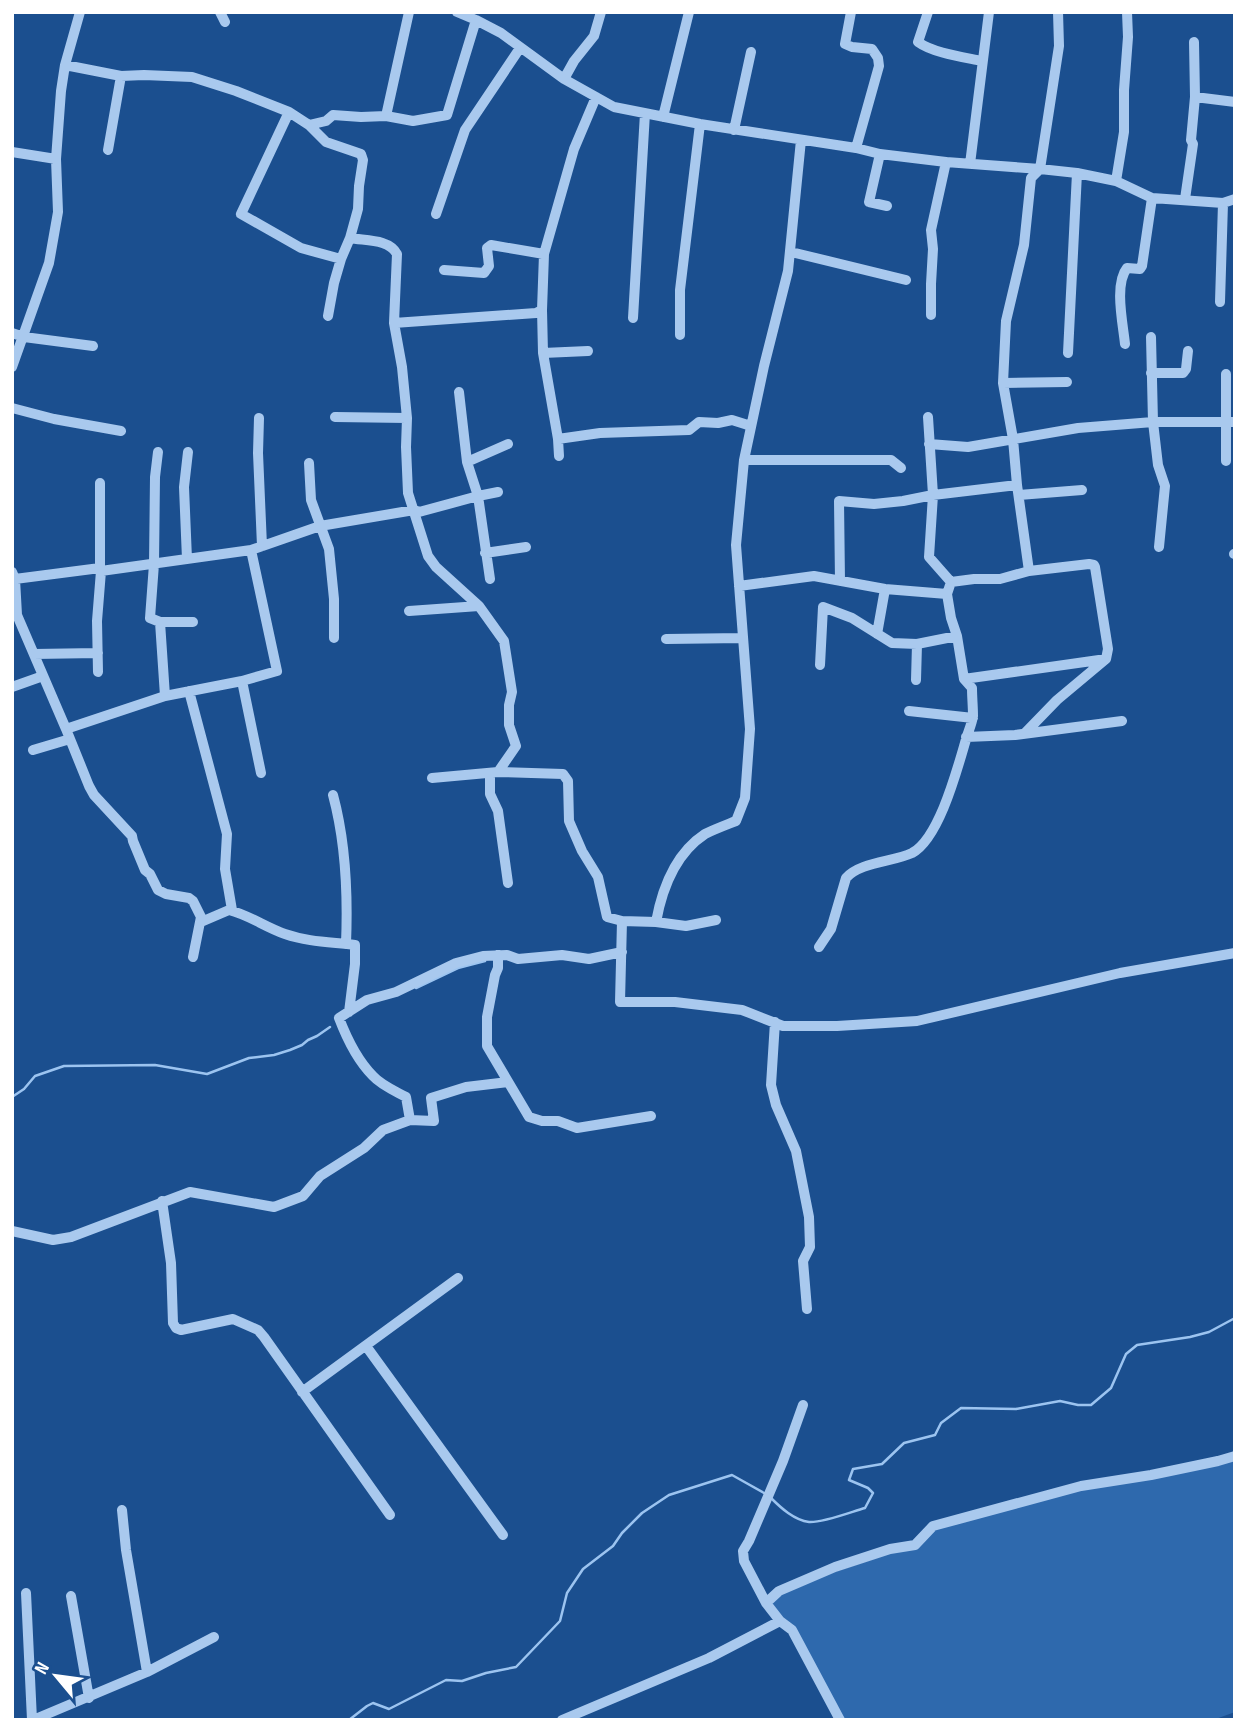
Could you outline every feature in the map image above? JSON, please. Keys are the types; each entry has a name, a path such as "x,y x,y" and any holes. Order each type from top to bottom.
{"street":[{"path":"12,367 18,335 49,263 58,212 56,159 61,91 65,65 80,12"},
{"path":"387,116 409,12"},
{"path":"457,12 500,33 564,79 614,107 880,154 1077,173 1116,181 1152,198 1223,203 1235,199"},
{"path":"564,79 594,36 601,12"},
{"path":"663,117 690,12"},
{"path":"852,12 845,44 872,49 878,58 879,66 856,148"},
{"path":"928,12 918,42 920,45 982,61"},
{"path":"970,164 989,12"},
{"path":"1030,571 1003,383 1006,321 1024,245 1031,178 1040,169 1059,46 1058,12"},
{"path":"1116,181 1124,132 1128,12"},
{"path":"309,125 326,121 333,115 387,116 413,121 447,115 476,20"},
{"path":"1185,199 1193,144 1194,42"},
{"path":"436,214 466,130 520,48"},
{"path":"734,130 751,52"},
{"path":"65,65 121,76 192,77 289,112 309,125 326,142 361,154 363,160 358,209 334,283 328,316"},
{"path":"108,150 121,76"},
{"path":"559,456 543,353 541,310 544,254 574,149 596,97"},
{"path":"1195,97 1235,102"},
{"path":"289,112 241,214 301,248 341,259"},
{"path":"633,318 645,113"},
{"path":"680,335 680,290 700,124"},
{"path":"656,922 670,876 684,852 705,835 736,821 745,798 750,729 736,545 744,460 764,366 783,297 791,252 801,140"},
{"path":"12,152 56,159"},
{"path":"880,154 869,202 887,206"},
{"path":"931,315 932,230 946,162"},
{"path":"1068,353 1077,173"},
{"path":"1125,344 1120,293 1127,268 1140,269 1142,266 1152,198"},
{"path":"1220,302 1223,203"},
{"path":"350,238 385,243 394,248 397,254 394,323 407,418 408,493 428,556 436,567 479,606 504,641 512,692 509,725 516,746 494,773 490,794 498,811 508,883"},
{"path":"444,270 484,273 489,266 487,248 491,245 544,254"},
{"path":"791,252 906,280"},
{"path":"394,323 536,313 541,310"},
{"path":"18,335 93,346"},
{"path":"1151,337 1153,422 1158,466 1165,486 1159,547"},
{"path":"543,353 588,351"},
{"path":"1151,373 1183,373 1188,351"},
{"path":"1226,374 1230,422 1226,461"},
{"path":"1003,383 1067,382"},
{"path":"459,392 467,462 478,496 490,579"},
{"path":"12,408 121,431"},
{"path":"335,417 407,418"},
{"path":"928,417 933,495 929,557 951,582"},
{"path":"33,750 165,696 242,681 277,671 257,548 259,418"},
{"path":"558,439 600,433 689,430 699,422 718,423 732,420 751,426"},
{"path":"929,444 968,447 1078,428 1153,422 1230,422"},
{"path":"467,462 508,444"},
{"path":"158,452 155,477 155,564 150,618 160,622 193,622"},
{"path":"187,559 184,487 188,452"},
{"path":"744,460 891,460 901,468"},
{"path":"309,463 311,500 329,549 334,599 334,638"},
{"path":"98,672 100,483"},
{"path":"840,581 839,501 874,504 933,495 1018,490 1082,490"},
{"path":"193,957 201,918 193,901 158,890 145,870 132,836 91,790 17,615 13,575 155,564 257,548 320,526 414,510 419,512 498,492"},
{"path":"485,553 526,547"},
{"path":"951,582 1000,579 1030,571 1094,565 1108,649 1106,659 1057,700 1025,733"},
{"path":"739,586 814,576 885,589 947,594"},
{"path":"819,947 831,929 849,874 902,856 922,846 947,797 960,763 973,718 972,688 964,679 957,636 951,618 947,594 951,582"},
{"path":"877,634 885,589"},
{"path":"410,611 479,606"},
{"path":"820,665 823,607 852,618 892,643 916,645 957,636"},
{"path":"160,622 165,696"},
{"path":"666,639 743,638"},
{"path":"916,645 916,680"},
{"path":"34,654 98,653"},
{"path":"964,679 1106,659"},
{"path":"12,687 43,676"},
{"path":"242,681 261,773"},
{"path":"189,691 227,834 225,869 232,910"},
{"path":"909,711 973,718"},
{"path":"966,737 1015,735 1122,721"},
{"path":"432,778 494,773 560,773 568,781 569,821 582,851 598,877 607,917 622,921 686,926 716,920"},
{"path":"333,795 348,898 346,944"},
{"path":"201,922 232,910 288,935 316,942 356,946 349,1012"},
{"path":"622,921 620,1002 676,1002 742,1010 783,1026 917,1021 1120,973 1235,953"},
{"path":"410,1120 406,1097 374,1078 359,1059 339,1018 367,1000 396,992 456,963 483,956 498,954 518,959 562,955 589,959 622,952"},
{"path":"498,954 498,968 487,1017 487,1046 529,1116 542,1121 558,1121 577,1128 651,1116"},
{"path":"775,1022 771,1085 776,1105 796,1151 809,1217 810,1247 803,1261 807,1309"},
{"path":"12,1231 52,1240 71,1237 190,1192 274,1207 303,1196 320,1176 364,1148 383,1130 410,1120 434,1121 431,1098 466,1087 508,1082"},
{"path":"162,1201 171,1263 173,1323 176,1328 233,1319 258,1330 390,1515"},
{"path":"302,1392 458,1278"},
{"path":"366,1346 503,1535"},
{"path":"803,1405 783,1461 743,1551 744,1561 766,1603 780,1621 792,1630 841,1720"},
{"path":"766,1603 779,1591 835,1567 890,1549 915,1545 933,1526 1081,1486 1151,1475 1235,1456"},
{"path":"122,1510 126,1550 147,1672"},
{"path":"26,1593 33,1720 147,1672 214,1637"},
{"path":"71,1596 89,1698"},
{"path":"562,1720 709,1658 780,1621"}],"shaded area":[{"path":"1235,1456 1235,1712 1213,1720 840,1720 792,1630 766,1603 779,1591 915,1545 933,1526 1081,1486"}],"waterway":[{"path":"416,988 458,968 485,961"},
{"path":"12,1097 24,1089 35,1076 64,1066 155,1065 207,1074 249,1058 290,1050 330,1027"},
{"path":"771,1498 793,1516 809,1522 865,1508 873,1493 849,1480 853,1469 882,1464 904,1443 935,1435 941,1423 961,1408 1016,1409 1060,1401 1091,1405 1111,1388 1126,1354 1137,1345 1209,1332 1235,1318"},
{"path":"349,1720 373,1703 389,1709 446,1680 462,1681 516,1667 560,1621 567,1593 583,1569 613,1546 642,1513 669,1495 732,1475 764,1493"}]}
